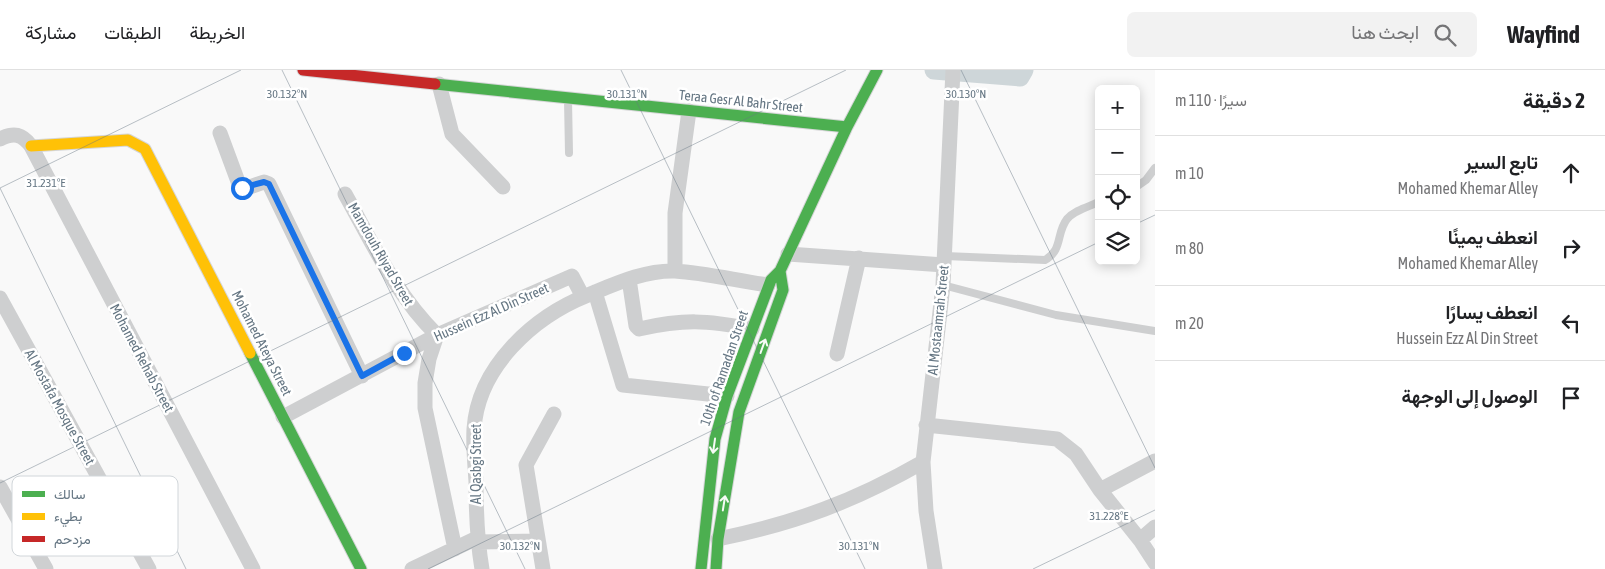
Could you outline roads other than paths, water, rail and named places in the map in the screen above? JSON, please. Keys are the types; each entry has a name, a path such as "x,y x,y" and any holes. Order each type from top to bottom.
{"street":[{"name":"Teraa Gesr Al Bahr Street","path":"303,70 847,127"},
{"name":"10th of Ramadan Street","path":"701,569 715,439 727,396 768,285 780,271 847,127 877,70"},
{"name":"Al Mostaamrah Street","path":"934,569 926,510 923,462 945,260 949,120 953,70"},
{"path":"439,84 452,134 502,187"},
{"path":"675,271 675,213 689,111"},
{"path":"0,138 16,133 22,136 31,146"},
{"path":"220,134 240,186 244,189 264,182 269,184 362,376"},
{"name":"Mohamed Ateya Street","path":"31,146 128,140 140,145 148,155 361,569"},
{"name":"Mohamed Rehab Street","path":"31,146 253,569"},
{"name":"Mamdouh Riyad Street","path":"346,194 395,284 412,308 437,335"},
{"path":"788,254 945,260"},
{"path":"837,354 859,258"},
{"name":"Al Qasbgi Street","path":"482,569 478,540 474,429 479,403 489,379 503,357 521,338 547,317 589,294 629,279 675,271 768,285"},
{"name":"10th of Ramadan Street","path":"716,569 718,539 739,412 783,290 780,271"},
{"name":"Hussein Ezz Al Din Street","path":"283,417 437,335 572,276 589,294"},
{"path":"629,279 636,326 639,329 674,322 704,321 752,329"},
{"path":"589,294 623,386 727,396"},
{"name":"Al Mostafa Mosque Street","path":"0,298 98,476"},
{"path":"437,335 429,359 424,384 425,408 455,549"},
{"path":"543,569 526,465 554,414"},
{"path":"926,425 1057,439 1076,454 1100,490 1140,540 1155,563"},
{"path":"1100,490 1155,461"},
{"path":"718,539 770,528 837,506 885,484 923,462"},
{"path":"0,487 12,508"},
{"path":"1140,540 1155,527"},
{"path":"412,569 438,563 455,549 478,540 538,541"},
{"path":"39,556 46,569"},
{"name":"Al Mostafa Mosque Street","path":"142,556 149,569"}],"lane":[{"path":"568,98 569,153"},
{"path":"1140,184 1146,180 1155,168"},
{"path":"945,260 1045,260 1058,248 1062,228 1071,215 1095,204"},
{"path":"943,285 1056,315 1155,330"}],"waterway":[{"path":"934,70 1020,77 1024,70"}]}
